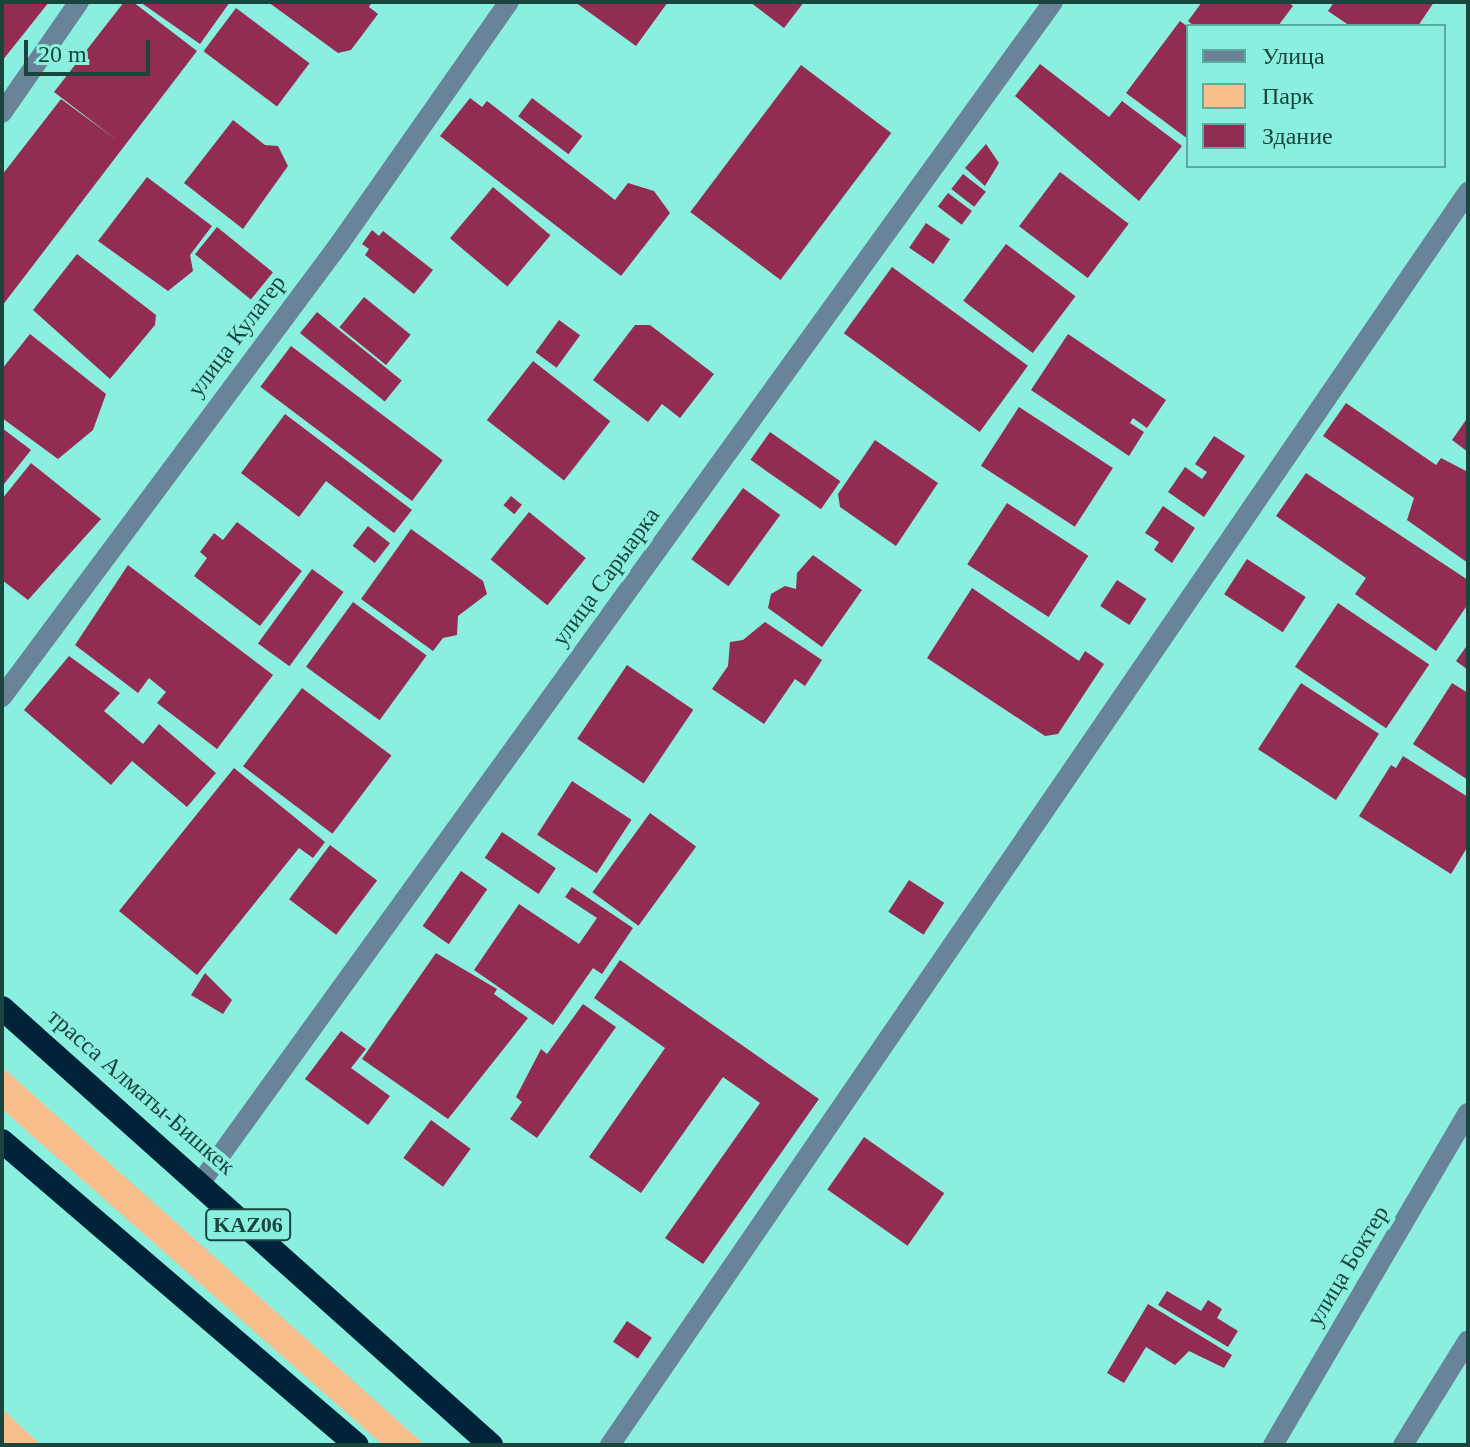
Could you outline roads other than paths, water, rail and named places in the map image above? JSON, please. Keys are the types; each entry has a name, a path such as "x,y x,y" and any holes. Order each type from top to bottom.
{"highway":[{"name":"трасса Алматы-Бишкек","path":"2,1008 201,1182 491,1445"},
{"path":"2,1141 357,1445"}],"street":[{"path":"2,113 79,2"},
{"name":"улица Кулагер","path":"2,697 340,243 509,2"},
{"name":"улица Сарыарка","path":"201,1182 1053,2"},
{"path":"610,1445 1468,192"},
{"name":"улица Боктер","path":"1273,1445 1468,1113"},
{"path":"1403,1445 1468,1340"}]}
